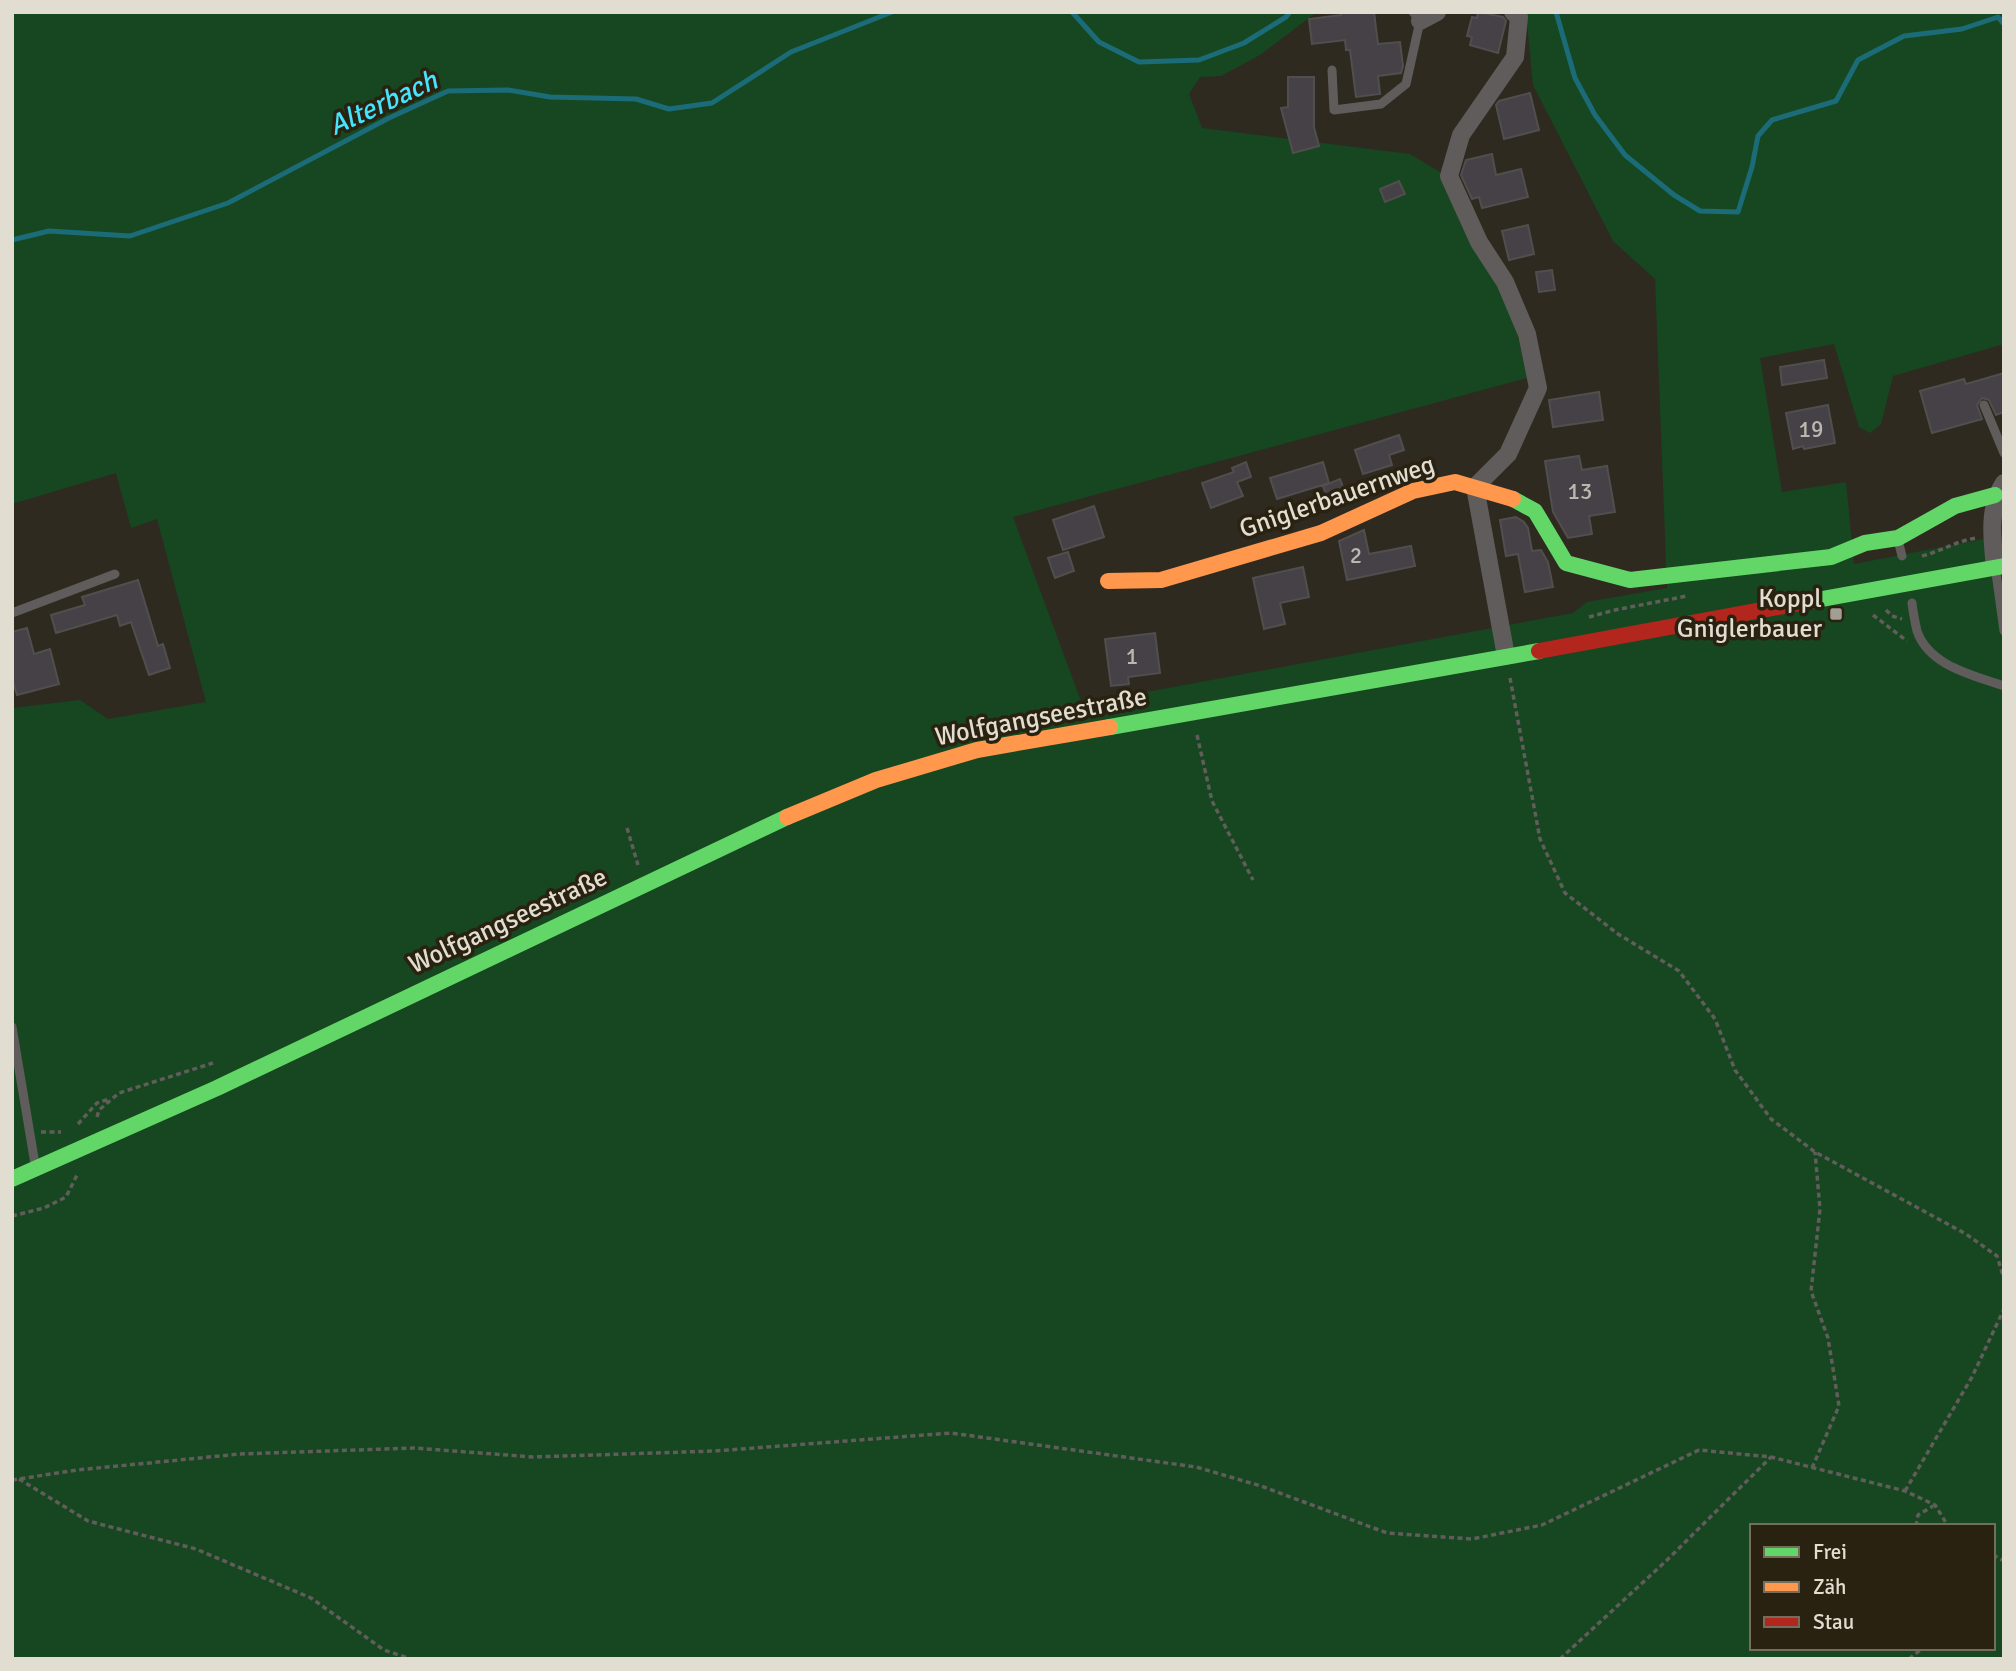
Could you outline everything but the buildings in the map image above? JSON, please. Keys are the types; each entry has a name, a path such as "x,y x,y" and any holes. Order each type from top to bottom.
{"main road":[{"name":"Gniglerbauernweg","path":"1108,581 1161,580 1321,533 1413,491 1455,482 1513,499 1535,511 1566,564 1630,580 1831,557 1864,543 1898,538 1955,506 1999,489"},
{"name":"Wolfgangseestraße","path":"12,1179 217,1088 807,807 876,780 977,750 1999,566"}],"street":[{"path":"1417,17 1437,12"},
{"path":"1506,656 1475,487 1508,454 1538,388 1527,334 1505,282 1479,242 1449,176 1461,135 1515,57 1519,18 1513,12"},
{"path":"1999,489 1992,536 1999,566"}],"lane":[{"path":"1332,70 1334,110 1381,104 1406,84 1417,17"},
{"path":"1984,405 2004,453"},
{"path":"1898,538 1902,556"},
{"path":"1999,566 2004,631"},
{"path":"12,613 115,575"},
{"path":"1912,603 1918,633 1930,653 1953,668 2004,686"},
{"path":"12,1027 36,1169"}],"path":[{"path":"1873,615 1922,653 1930,653"},
{"path":"1506,656 1540,839 1565,893 1618,934 1679,971 1715,1019 1735,1070 1771,1119 1815,1152 1966,1234 1997,1256 2004,1279"},
{"path":"1191,713 1212,802 1253,880"},
{"path":"627,828 643,884"},
{"path":"30,1133 71,1129 97,1103 111,1098"},
{"path":"1812,1468 1839,1406 1828,1338 1811,1291 1820,1209 1815,1152"},
{"path":"12,1216 44,1208 66,1197 80,1170"},
{"path":"1905,1491 1972,1377 2004,1309"},
{"path":"12,1480 77,1470 240,1454 414,1448 533,1457 715,1451 951,1433 1196,1467 1261,1486 1387,1533 1472,1539 1542,1525 1699,1450 1771,1457 1905,1491 1935,1505 1947,1524"},
{"path":"1560,1659 1666,1561 1771,1457"},
{"path":"18,1479 88,1521 196,1549 311,1598 384,1650 411,1659"},
{"path":"1916,1524 1917,1515 1935,1505"}],"green space":[{"path":"12,12 1317,12 1260,55 1221,76 1200,77 1189,94 1202,128 1410,154 1440,172 1462,227 1511,304 1527,378 1013,517 1082,704 1573,613 1587,602 1667,588 1655,279 1613,241 1533,85 1526,12 2004,12 2004,344 1893,376 1881,424 1870,433 1859,427 1834,344 1760,358 1782,492 1846,482 1854,564 2004,535 2004,1659 12,1659 12,708 80,700 108,719 206,702 157,519 131,528 116,473 12,504"}],"waterway":[{"name":"Alterbach","path":"12,240 49,231 130,236 228,203 389,118 448,91 508,90 550,97 636,99 669,109 712,103 791,52 892,12"},
{"name":"Alterbach","path":"1072,12 1099,42 1139,62 1199,60 1244,43 1290,12"},
{"name":"Alterbach","path":"1556,12 1575,78 1595,115 1625,155 1674,195 1700,211 1738,212 1758,136 1772,120 1836,101 1858,60 1904,36 1962,29 1998,17 2004,24"}],"traffic: fast":[{"path":"1513,499 1535,511 1566,563 1630,580 1831,557 1865,543 1898,538 1955,506 1995,495"},
{"path":"1811,601 2004,566"},
{"path":"1110,727 1539,651"},
{"path":"12,1179 217,1088 787,817"}],"traffic: slow":[{"path":"1108,581 1161,580 1321,533 1413,491 1455,482 1513,499"},
{"path":"787,817 876,780 977,750 1110,727"}],"traffic: jam":[{"path":"1539,651 1811,601"}],"place":[{"name":"Koppl Gniglerbauer","path":"1836,614"}]}
